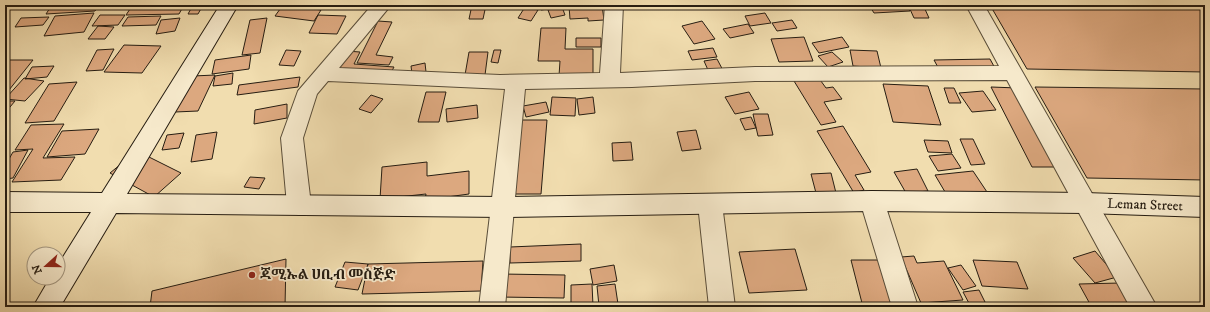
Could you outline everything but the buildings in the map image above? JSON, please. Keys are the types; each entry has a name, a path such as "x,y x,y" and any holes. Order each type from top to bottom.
{"street":[{"path":"46,307 229,5"},
{"path":"299,205 292,138 308,91 382,5"},
{"path":"610,80 614,5"},
{"path":"974,5 1144,307"},
{"path":"322,74 516,81 610,80 755,74 1013,73"},
{"path":"492,307 504,207 516,81"},
{"path":"872,201 906,307"},
{"name":"Leman Street","path":"5,202 504,207 872,201 1085,203 1205,208"},
{"path":"710,204 722,307"}],"place":[{"name":"ጃሚኡል ሀቢብ መስጅድ","path":"252,275"}]}
